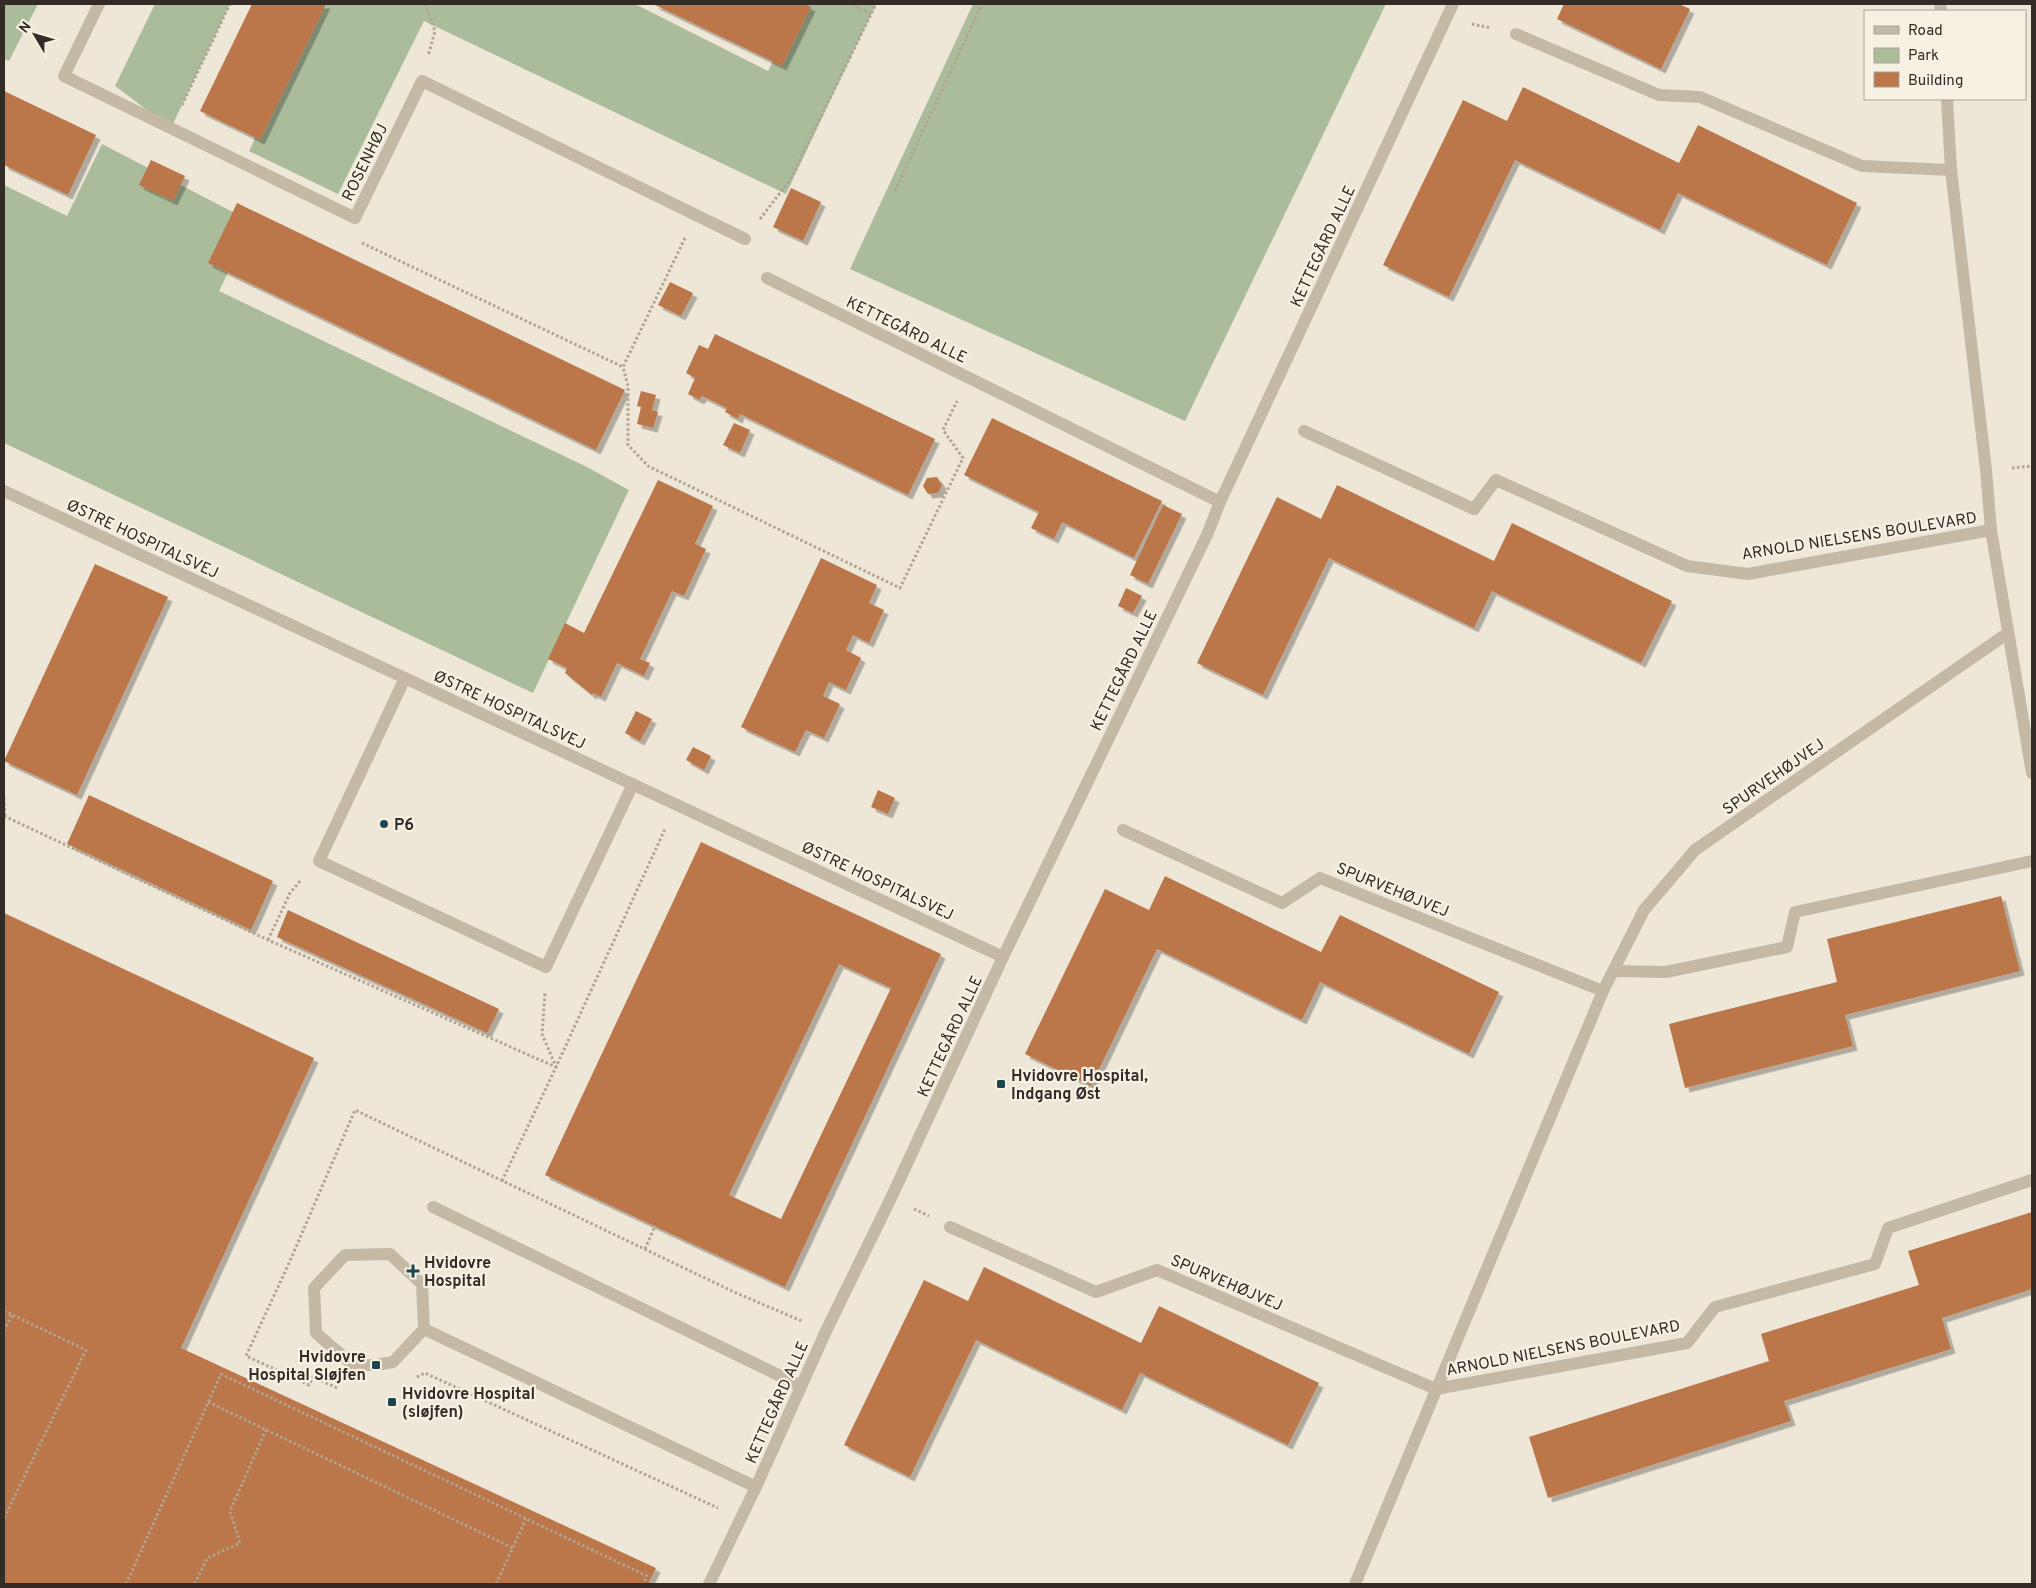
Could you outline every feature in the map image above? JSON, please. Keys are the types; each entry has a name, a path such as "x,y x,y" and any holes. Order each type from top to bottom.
{"street":[{"name":"ROSENHØJ","path":"99,4 64,76 355,218 422,81"},
{"name":"KETTEGÅRD ALLE","path":"709,1584 1003,957 1207,535 1220,502 1453,4"},
{"path":"1516,34 1659,95 1700,97 1862,166 1951,170"},
{"path":"422,81 745,239"},
{"name":"ARNOLD NIELSENS BOULEVARD","path":"1946,100 1951,170 1986,470 1991,530 2032,774"},
{"name":"KETTEGÅRD ALLE","path":"767,278 1220,502"},
{"name":"ARNOLD NIELSENS BOULEVARD","path":"1304,431 1474,509 1496,480 1687,566 1748,574 1991,530"},
{"name":"ØSTRE HOSPITALSVEJ","path":"4,491 1003,957"},
{"name":"SPURVEHØJVEJ","path":"1355,1584 1603,991 1644,910 1695,850 2008,633"},
{"path":"405,678 319,861 546,967 632,784"},
{"name":"SPURVEHØJVEJ","path":"1123,830 1282,903 1320,878 1603,991"},
{"path":"1614,971 1666,972 1787,947 1795,912 2032,861"},
{"name":"ARNOLD NIELSENS BOULEVARD","path":"1436,1389 1687,1343 1715,1307 1875,1264 1888,1228 2032,1180"},
{"path":"433,1206 801,1386"},
{"name":"SPURVEHØJVEJ","path":"950,1227 1096,1292 1157,1270 1436,1389"},
{"path":"390,1254 422,1284 424,1329 393,1362 376,1366 353,1365 316,1333 314,1288 345,1255 390,1254"},
{"path":"424,1329 756,1487"}],"path":[{"path":"171,128 230,4"},
{"path":"422,81 435,31 425,4"},
{"path":"850,4 871,14"},
{"path":"745,239 790,180 876,4"},
{"path":"895,191 982,4"},
{"path":"1446,18 1516,34"},
{"path":"696,215 623,367 628,386 628,445 648,466 900,588 963,458 943,430 969,377"},
{"path":"355,218 357,240 623,367"},
{"path":"4,798 4,816 268,940 556,1067"},
{"path":"502,1181 676,804"},
{"path":"268,940 290,893 319,861"},
{"path":"546,967 542,1034 556,1067"},
{"path":"341,1390 313,1377 308,1385 246,1356 355,1110 734,1292 826,1331"},
{"path":"891,1198 950,1227"},
{"path":"646,1250 655,1226"},
{"path":"4,1311 86,1350 4,1518"},
{"path":"4,1331 12,1315"},
{"path":"410,1381 425,1373 741,1519"},
{"path":"126,1584 221,1374 647,1576 643,1584"},
{"path":"208,1402 513,1548"},
{"path":"195,1584 207,1558 240,1544 230,1511 266,1430"},
{"path":"496,1584 526,1519"}],"green space":[{"path":"4,4 38,4 9,61 4,59"},
{"path":"155,4 230,4 171,128 115,86"},
{"path":"319,4 635,4 768,71 801,4 876,4 786,194 424,21 338,194 249,151"},
{"path":"973,4 1386,4 1185,421 850,269"},
{"path":"102,144 252,222 219,291 587,467 629,490 533,693 4,443 4,185 67,216"}],"building":[{"path":"252,4 326,4 260,140 200,111"},
{"path":"653,4 805,4 811,7 782,66"},
{"path":"1564,4 1679,4 1690,9 1661,69 1557,19"},
{"path":"1523,87 1679,163 1698,125 1857,203 1827,265 1678,193 1660,230 1515,160 1449,297 1383,265 1463,100 1507,121"},
{"path":"4,91 96,135 68,195 4,165"},
{"path":"151,160 185,176 173,201 139,185"},
{"path":"791,188 821,202 803,241 773,227"},
{"path":"237,203 625,390 596,450 208,263"},
{"path":"670,282 693,293 681,316 658,305"},
{"path":"715,334 935,439 908,495 740,414 738,419 725,412 727,408 702,396 700,400 688,394 695,378 686,373 699,345 708,349"},
{"path":"641,391 656,395 652,410 658,412 653,428 637,424 641,407 637,406"},
{"path":"992,418 1162,501 1134,558 1062,522 1054,539 1031,528 1039,512 964,475"},
{"path":"734,423 750,430 740,453 723,445"},
{"path":"937,477 942,485 938,493 928,494 923,486 927,478"},
{"path":"658,480 713,506 695,544 706,549 684,596 672,591 640,659 650,663 644,676 617,663 601,697 593,693 592,695 565,673 567,668 548,659 565,623 584,633"},
{"path":"1337,485 1494,561 1512,523 1672,601 1641,663 1492,591 1474,628 1329,558 1263,695 1197,663 1277,497 1321,519"},
{"path":"1163,505 1182,514 1148,584 1130,575"},
{"path":"821,558 877,585 869,603 884,610 869,643 853,635 846,650 861,658 846,690 829,682 823,696 840,704 824,738 806,730 795,752 741,727"},
{"path":"95,564 168,597 77,795 4,761"},
{"path":"1126,588 1142,596 1133,613 1118,606"},
{"path":"636,711 652,719 640,741 625,733"},
{"path":"693,747 711,756 704,770 686,760"},
{"path":"878,790 895,798 888,814 871,807"},
{"path":"89,795 273,881 251,930 67,844"},
{"path":"701,842 941,954 785,1287 545,1175","holes":["839,964 891,988 781,1219 729,1195"]},
{"path":"1165,876 1321,952 1340,915 1499,992 1469,1054 1320,982 1302,1020 1157,949 1091,1086 1025,1054 1105,889 1149,910"},
{"path":"2001,896 2020,971 1845,1015 1853,1046 1685,1088 1669,1024 1837,982 1827,939"},
{"path":"288,910 499,1009 487,1033 277,937"},
{"path":"4,913 314,1058 181,1348 656,1568 648,1584 4,1584"},
{"path":"2032,1212 2032,1289 1942,1318 1951,1349 1784,1401 1791,1421 1548,1498 1529,1437 1769,1361 1761,1334 1919,1285 1908,1251"},
{"path":"984,1267 1141,1343 1159,1306 1319,1383 1288,1445 1140,1373 1122,1410 976,1340 910,1477 844,1445 924,1280 968,1301"}],"place":[{"name":"P6","path":"384,824"},
{"name":"Hvidovre Hospital, Indgang Øst","path":"1001,1084"},
{"name":"Hvidovre Hospital","path":"413,1271"},
{"name":"Hvidovre Hospital Sløjfen","path":"376,1365"},
{"name":"Hvidovre Hospital (sløjfen)","path":"392,1402"}]}
